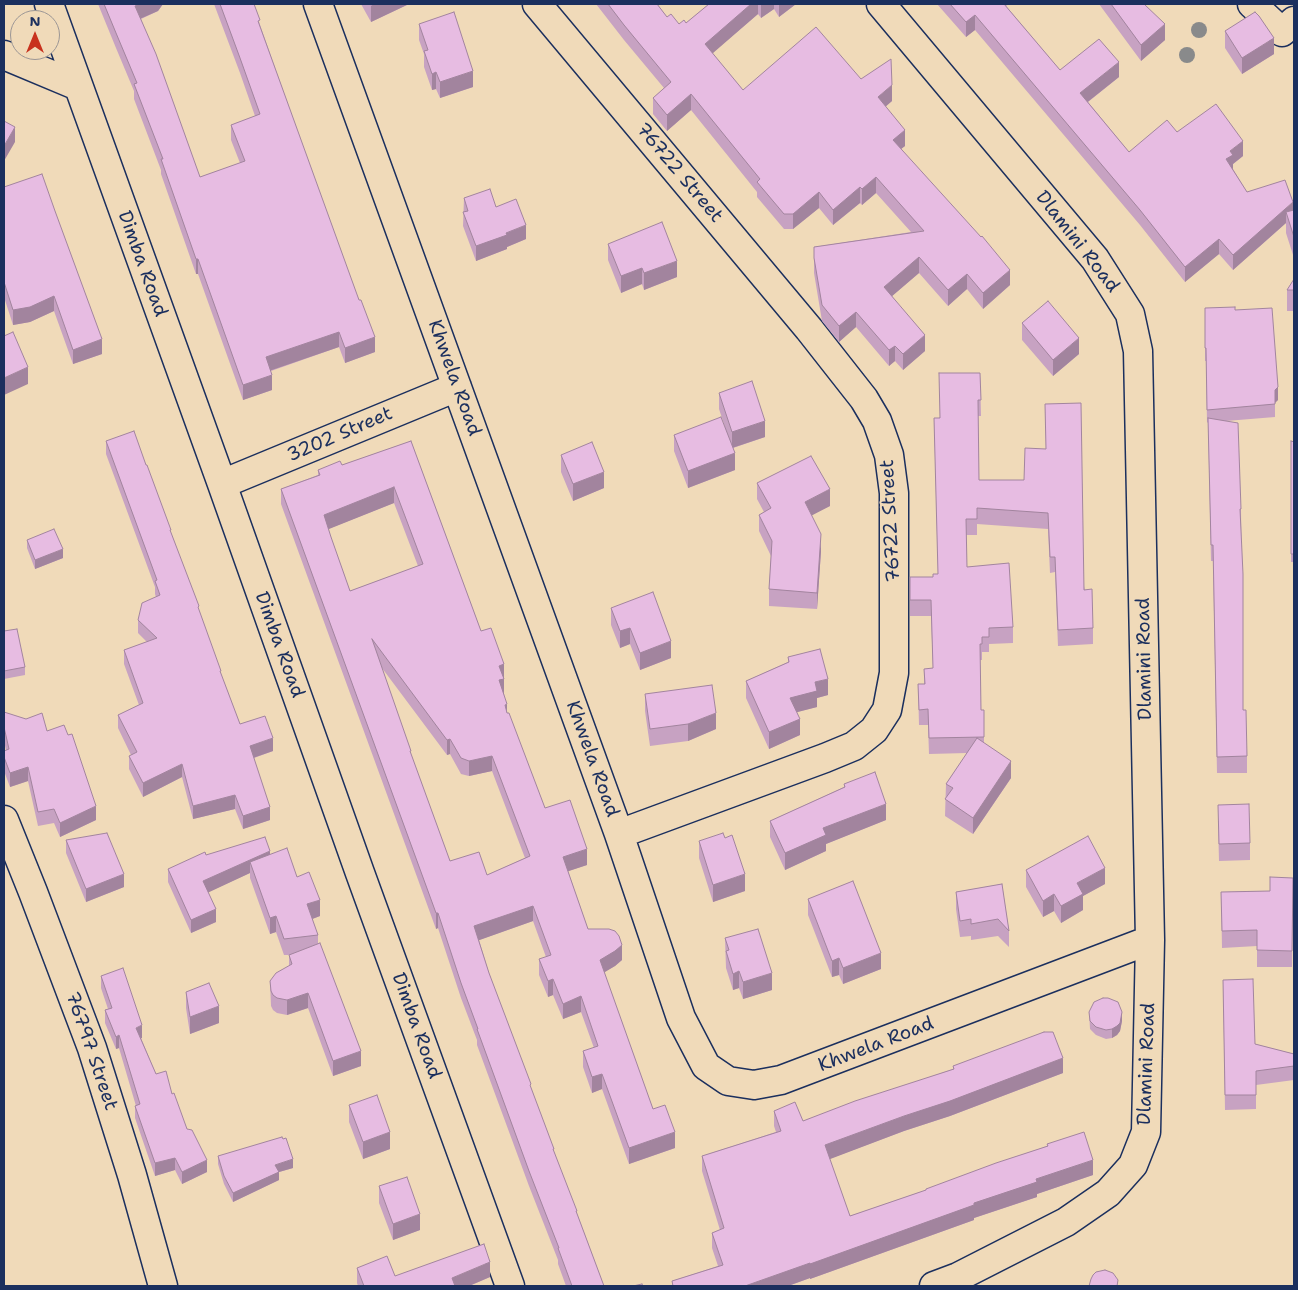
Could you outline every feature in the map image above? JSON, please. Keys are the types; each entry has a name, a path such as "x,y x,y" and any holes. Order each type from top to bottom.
{"street":[{"name":"Dimba Road","path":"49,4 510,1286"},
{"name":"Khwela Road","path":"318,4 619,834 681,1018 706,1066 728,1081 754,1085 781,1080 1150,940"},
{"name":"76722 Street","path":"537,4 803,322 864,399 877,421 889,455 894,493 894,674 887,710 874,730 854,746 825,758 619,834"},
{"name":"Dlamini Road","path":"880,4 1094,259 1130,314 1138,351 1150,940 1146,1132 1133,1165 1108,1193 1066,1222 958,1278 934,1286"},
{"path":"1252,4 1290,34"},
{"path":"4,55 78,86"},
{"name":"3202 Street","path":"222,484 457,387"},
{"name":"76797 Street","path":"4,820 92,1048 132,1174 163,1286"}],"building":[{"path":"104,4 140,4 135,6 156,54 200,177 245,161 231,125 260,114 220,4 254,4 260,20 258,21 359,300 361,300 375,337 345,348 339,332 266,357 272,375 243,385 198,259 196,259 161,159 163,159 134,84 137,83"},
{"path":"608,4 657,4 667,17 671,14 679,24 684,20 686,23 709,4 751,4 705,44 743,90 816,27 861,79 891,59 892,85 878,97 905,130 893,140 982,236 1010,270 983,293 967,274 948,290 919,257 884,287 925,335 903,354 895,346 889,350 856,312 839,326 822,305 814,258 814,247 924,231 876,177 862,189 860,187 833,210 819,192 793,214 784,214 757,182 760,179 691,94 667,115 653,98 671,82"},
{"path":"950,4 1004,4 1060,70 1099,39 1119,62 1080,93 1129,152 1167,120 1177,132 1216,104 1243,141 1230,151 1233,155 1226,159 1247,192 1285,180 1293,202 1233,255 1219,239 1185,267 1140,210 975,15 966,22"},
{"path":"1111,4 1144,4 1165,24 1141,45"},
{"path":"454,12 473,71 440,82 436,72 432,74 424,51 428,50 419,24"},
{"path":"1255,12 1274,38 1242,58 1225,31"},
{"path":"4,121 15,127 4,146"},
{"path":"42,174 102,339 73,350 54,296 30,307 13,310 4,282 4,187"},
{"path":"490,189 496,207 516,199 526,225 506,233 507,235 476,246 463,212 468,211 464,198"},
{"path":"1294,210 1294,237 1286,212"},
{"path":"662,222 677,261 644,273 642,268 621,276 608,244"},
{"path":"1294,279 1294,290 1287,290"},
{"path":"1048,301 1079,338 1053,360 1022,323"},
{"path":"1235,307 1235,310 1272,308 1278,387 1275,390 1275,404 1207,410 1205,308"},
{"path":"13,332 28,367 4,378 4,336"},
{"path":"939,373 980,373 981,400 978,400 979,480 1024,480 1025,448 1046,449 1045,404 1081,403 1084,590 1092,589 1093,628 1058,630 1055,557 1050,557 1048,513 977,508 977,519 966,519 967,567 1009,563 1013,627 989,628 989,637 982,637 982,644 980,644 981,710 984,710 984,737 929,738 928,709 919,710 918,684 925,684 924,669 933,668 931,600 910,600 910,577 933,577 933,574 938,574 934,418 940,418"},
{"path":"752,381 765,421 732,432 719,393"},
{"path":"721,417 735,453 688,471 674,435"},
{"path":"1208,418 1238,423 1243,574 1243,710 1246,710 1247,756 1217,757 1213,545 1211,545"},
{"path":"134,431 199,606 240,724 265,716 273,738 250,746 270,807 243,816 235,795 193,806 182,764 143,783 129,756 137,752 118,715 143,703 124,650 157,638 138,620 142,603 160,595 155,581 157,580 106,441"},
{"path":"411,441 481,631 491,628 504,664 499,666 504,679 499,680 507,704 505,705 507,713 509,713 545,808 570,800 587,849 563,857 588,929 609,929 615,931 622,945 600,960 653,1109 665,1105 675,1132 629,1148 602,1074 592,1077 583,1051 598,1046 581,996 563,1004 553,979 548,981 539,959 551,955 533,906 474,926 489,973 604,1286 572,1286 477,1029 438,913 436,913 281,489 320,475 318,470 340,461 342,465","holes":["394,487 423,564 350,591 324,515","372,639 447,740 450,739 461,758 469,761 492,756 530,856 487,875 479,852 450,861"]},
{"path":"1291,441 1294,442 1294,554 1291,554"},
{"path":"592,442 604,472 573,484 561,455"},
{"path":"811,456 830,489 805,502 821,534 817,593 769,589 772,541 759,515 771,508 757,483"},
{"path":"54,529 63,549 35,560 27,540"},
{"path":"653,592 671,641 640,653 630,628 620,631 611,608"},
{"path":"17,629 25,667 4,671 4,631"},
{"path":"820,649 828,679 815,682 817,691 790,698 800,719 769,732 746,681 789,662 788,657"},
{"path":"712,685 716,713 688,724 650,729 645,694"},
{"path":"4,712 26,719 42,713 47,731 64,725 68,735 72,734 96,806 60,823 54,809 38,812 28,767 10,773 4,757 4,751 9,749 4,727"},
{"path":"977,738 1011,761 973,818 945,799 953,788 946,784"},
{"path":"875,772 886,804 823,828 826,835 785,853 770,821 845,787 844,784"},
{"path":"1249,804 1250,843 1219,844 1218,805"},
{"path":"107,833 124,874 86,889 66,840"},
{"path":"723,833 725,838 732,835 745,874 713,885 699,841"},
{"path":"1088,836 1105,868 1077,883 1083,894 1061,906 1054,894 1043,901 1026,870"},
{"path":"265,837 270,851 203,881 216,909 191,920 168,869 205,852 206,855"},
{"path":"287,848 297,877 309,872 320,900 307,904 318,935 284,939 276,916 270,918 250,862"},
{"path":"1270,877 1293,878 1292,951 1257,950 1257,930 1222,931 1221,892 1270,891"},
{"path":"853,881 881,953 843,968 839,958 832,961 808,899"},
{"path":"1002,884 1009,931 998,919 971,924 971,919 960,921 956,892"},
{"path":"758,929 772,973 743,982 739,971 733,974 726,951 729,950 725,938"},
{"path":"320,943 361,1051 333,1061 308,993 287,1000 277,998 271,991 270,981 276,973 292,964 289,955"},
{"path":"123,968 142,1025 136,1028 156,1074 166,1071 172,1094 174,1093 187,1129 192,1130 207,1160 182,1172 175,1158 155,1163 135,1106 140,1104 119,1035 116,1037 105,1010 112,1008 101,976"},
{"path":"1253,979 1255,1044 1294,1054 1294,1066 1256,1071 1256,1095 1225,1095 1223,980"},
{"path":"209,983 219,1006 190,1017 186,992"},
{"path":"1103,998 1118,1002 1122,1012 1120,1023 1112,1029 1106,1030 1096,1027 1090,1021 1089,1012 1094,1002"},
{"path":"1044,1032 1053,1032 1063,1058 950,1101 825,1145 850,1216 1084,1132 1093,1160 1036,1179 1037,1182 974,1203 974,1205 745,1286 673,1286 672,1281 723,1265 712,1233 724,1228 702,1156 781,1131 774,1111 795,1102 803,1121 855,1101 954,1069 953,1066"},
{"path":"377,1095 390,1132 363,1142 349,1105"},
{"path":"282,1137 283,1139 286,1138 293,1159 275,1165 279,1172 233,1193 224,1176 218,1156"},
{"path":"407,1177 420,1214 393,1224 379,1186"},
{"path":"484,1244 490,1262 452,1278 455,1286 364,1286 357,1268 387,1256 395,1276"},
{"path":"1105,1270 1113,1273 1118,1280 1117,1286 1089,1286 1096,1272"}]}
